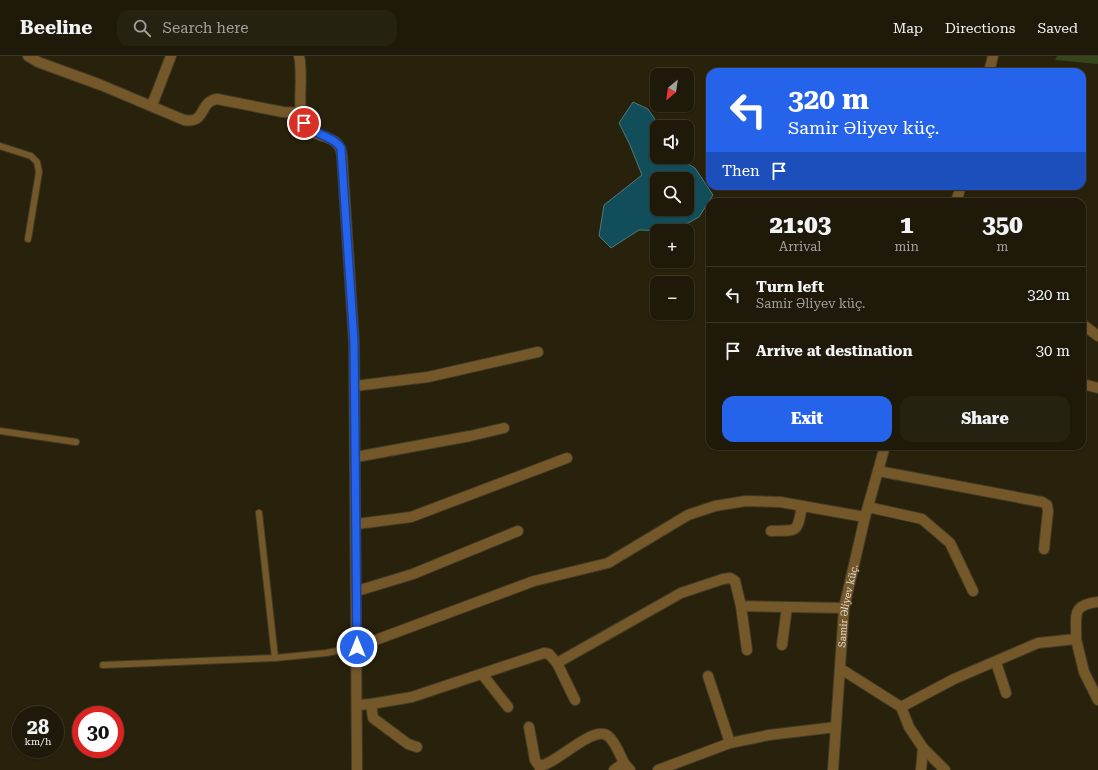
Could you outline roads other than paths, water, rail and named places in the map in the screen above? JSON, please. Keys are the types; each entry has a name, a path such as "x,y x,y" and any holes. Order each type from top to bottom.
{"street":[{"path":"28,56 38,62 152,105 184,120 192,121 198,119 207,103 218,98 283,112 301,113"},
{"path":"152,105 171,56"},
{"path":"299,56 301,66 301,113 304,123 308,129 338,143 341,148 354,334 357,524 357,770"},
{"path":"990,68 993,56"},
{"path":"1086,327 1098,336"},
{"path":"355,386 428,377 538,352"},
{"path":"1086,385 1098,388"},
{"path":"356,457 470,436 504,428"},
{"name":"Samir Əliyev küç.","path":"833,770 844,608 865,517 884,450"},
{"path":"357,524 411,517 567,458"},
{"path":"878,472 1042,502 1047,505 1048,511 1044,549"},
{"path":"357,647 534,581 608,563 688,515 715,506 746,501 780,502 865,517"},
{"path":"771,532 795,530 798,527 802,506"},
{"path":"868,507 922,518 950,543 973,590"},
{"path":"357,591 413,574 518,531"},
{"path":"557,662 681,593 730,578 735,581 741,606 747,650"},
{"path":"1098,602 1080,606 1077,612 1076,639 1084,672 1098,700"},
{"path":"741,606 844,608"},
{"path":"782,645 787,607"},
{"path":"901,708 954,679 1038,643 1076,639"},
{"path":"358,705 412,697 544,653 549,654 557,662 575,700"},
{"path":"996,662 1006,693"},
{"path":"841,669 901,708 909,727 923,748 945,770"},
{"path":"482,674 508,707"},
{"path":"708,676 730,743"},
{"path":"371,704 373,718 408,744 417,747"},
{"path":"529,727 535,760 540,766 546,765 579,743 593,736 603,734 608,736 627,766 614,770"},
{"path":"658,770 730,743 836,727"},
{"path":"921,770 923,748"}],"lane":[{"path":"0,146 31,156 37,162 39,172 28,239"},
{"path":"0,431 76,442"},
{"path":"259,514 275,658"},
{"path":"103,665 275,658 326,653 357,647"}],"water":[{"path":"633,102 648,109 655,120 650,120 650,164 688,164 695,168 706,184 706,190 710,190 713,195 711,198 706,198 706,206 699,217 686,224 650,224 650,230 639,230 611,248 599,236 604,205 642,175 619,123"}]}
